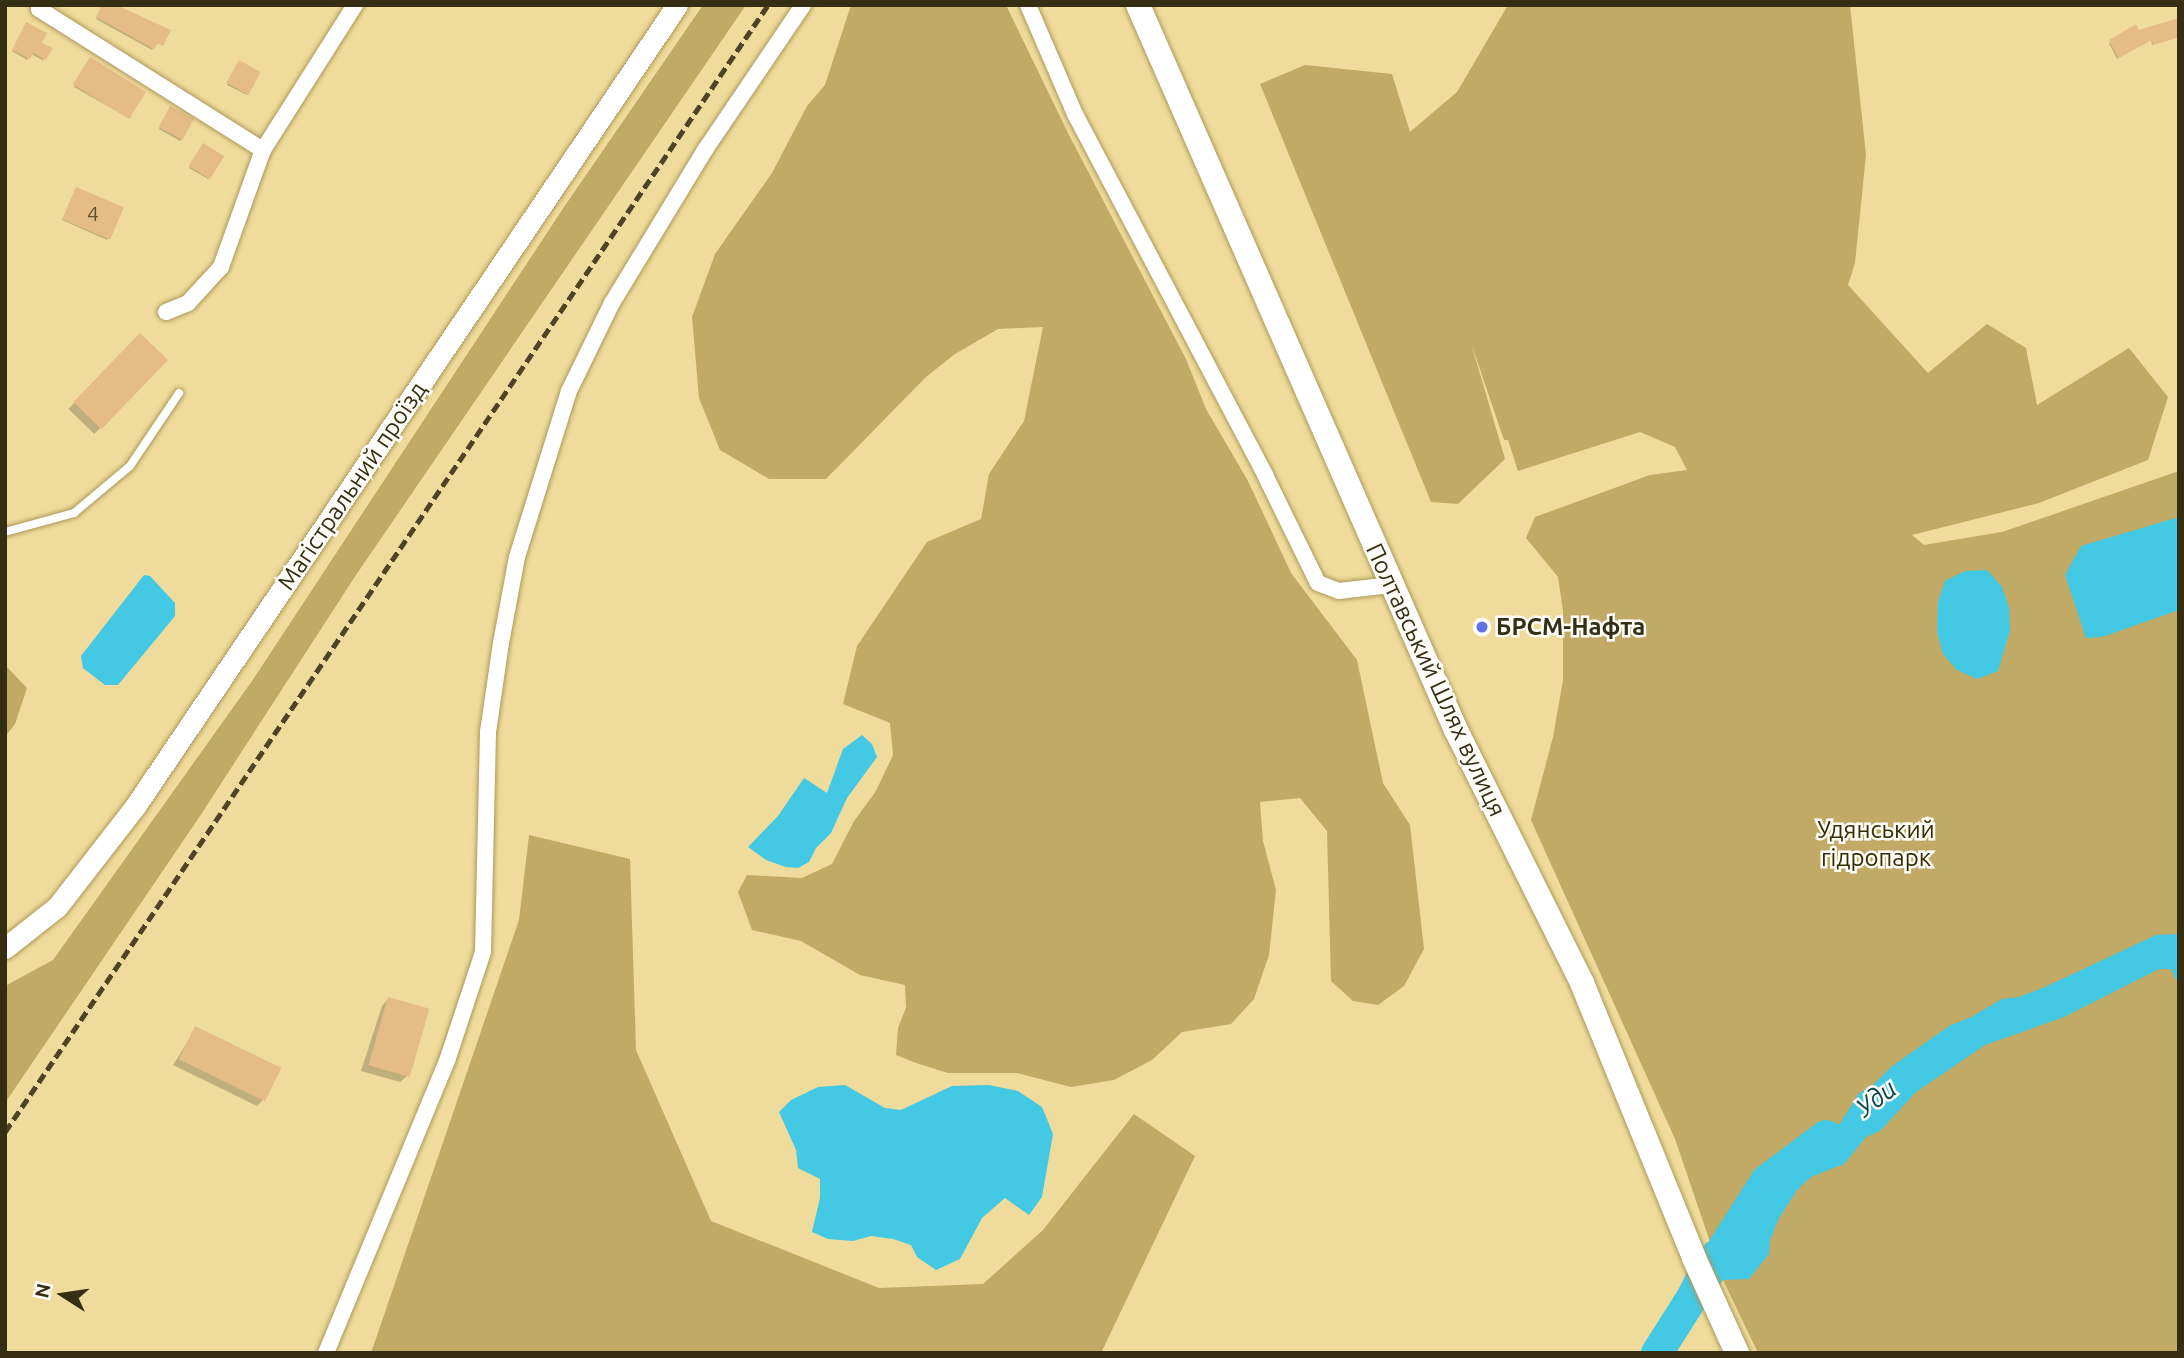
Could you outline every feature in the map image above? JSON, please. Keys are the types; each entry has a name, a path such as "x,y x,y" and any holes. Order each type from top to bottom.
{"main road":[{"name":"Магістральний проїзд","path":"5,948 57,907 135,805 677,5"},
{"name":"Полтавський Шлях вулиця","path":"1138,5 1456,730 1582,983 1737,1353"}],"street":[{"path":"39,5 39,9 263,150"},
{"path":"166,312 188,303 221,268 263,150 355,5"},
{"path":"326,1353 447,1060 483,952 488,732 501,643 517,557 569,391 612,303 691,174 803,5"},
{"path":"1028,5 1075,114 1259,463 1318,583 1339,591 1391,584"}],"lane":[{"path":"5,532 74,513 130,466 179,393"}],"green space":[{"path":"703,5 746,5 356,575 200,816 5,1103 5,986 53,960 252,681 564,207"},
{"path":"851,5 1006,5 1069,135 1186,359 1206,409 1248,481 1291,573 1357,660 1383,783 1410,825 1424,949 1404,986 1378,1005 1353,1001 1331,981 1327,831 1300,798 1260,802 1263,841 1276,890 1269,955 1254,999 1231,1024 1182,1032 1152,1060 1114,1080 1071,1087 1017,1073 948,1073 896,1055 898,1028 906,1008 905,985 860,975 801,941 752,930 738,892 747,875 802,878 832,864 854,821 876,791 893,755 890,723 843,704 857,646 927,542 981,519 989,474 1024,421 1043,327 998,329 955,354 926,377 826,479 769,479 720,450 699,398 692,317 715,254 772,173 807,106 825,85"},
{"name":"Удянський гідропарк","path":"1508,5 1850,5 1866,155 1855,263 1848,285 1928,373 1987,324 2026,348 2037,405 2129,348 2168,397 2148,460 2039,503 1912,535 1924,545 2002,532 2179,471 2179,1353 1758,1353 1723,1280 1675,1139 1531,820 1553,737 1563,680 1563,611 1558,577 1526,538 1535,517 1650,475 1687,470 1675,447 1640,432 1518,471 1508,440 1504,440 1471,343 1505,459 1458,504 1431,502 1260,84 1305,65 1392,74 1410,132 1457,92"},
{"path":"5,665 27,688 15,724 5,737"},
{"path":"529,835 630,859 636,1050 711,1221 879,1288 983,1284 1043,1230 1134,1114 1195,1156 1101,1353 371,1353 519,920"}],"water":[{"path":"2179,517 2179,610 2102,637 2086,638 2065,575 2081,546"},
{"path":"1987,570 2002,587 2009,608 2010,630 1998,671 1977,679 1957,670 1943,654 1937,632 1938,602 1945,581 1965,571"},
{"path":"144,575 150,576 175,603 175,616 118,685 105,685 83,668 81,656"},
{"path":"862,735 872,744 877,757 847,798 831,833 816,848 809,862 798,868 786,867 766,860 748,847 778,816 804,778 827,793 843,749"},
{"path":"2179,934 2179,979 2176,980 2171,969 2159,969 2064,1017 1985,1045 1916,1092 1880,1131 1866,1137 1844,1164 1811,1177 1797,1190 1778,1220 1770,1240 1769,1254 1749,1279 1723,1280 1671,1353 1647,1353 1694,1258 1707,1242 1736,1244 1745,1231 1738,1228 1740,1216 1750,1204 1758,1196 1766,1196 1776,1178 1799,1154 1841,1122 1859,1093 1871,1087 1891,1067 1949,1026 2002,999 2019,997 2045,987 2156,935"},
{"path":"845,1085 885,1108 901,1110 952,1086 989,1085 1018,1091 1042,1107 1053,1134 1042,1197 1029,1215 1005,1198 982,1218 960,1259 936,1270 917,1257 911,1245 893,1239 871,1236 853,1241 828,1239 812,1232 820,1198 820,1179 798,1168 796,1150 779,1112 791,1100 818,1087"}],"building":[{"path":"102,5 116,5 171,30 163,46 158,43 154,49 96,17"},
{"path":"2179,18 2179,37 2153,45 2152,40 2118,58 2109,40 2136,24 2139,30"},
{"path":"26,22 47,33 42,43 53,48 46,60 33,53 30,59 12,50"},
{"path":"90,57 146,92 129,119 73,84"},
{"path":"239,60 261,72 248,95 226,83"},
{"path":"170,106 194,119 183,140 159,127"},
{"path":"203,143 224,156 210,179 189,166"},
{"path":"76,187 124,207 110,240 62,219"},
{"path":"140,333 168,360 101,429 73,402"},
{"path":"388,997 429,1009 410,1077 368,1065"},
{"path":"195,1026 281,1068 265,1101 179,1059"}],"waterway":[{"name":"Уди","path":"1657,1353 1766,1181 1826,1136"}],"railway":[{"path":"5,1132 768,5"}],"place":[{"name":"БРСМ-Нафта","path":"1482,627"}]}
